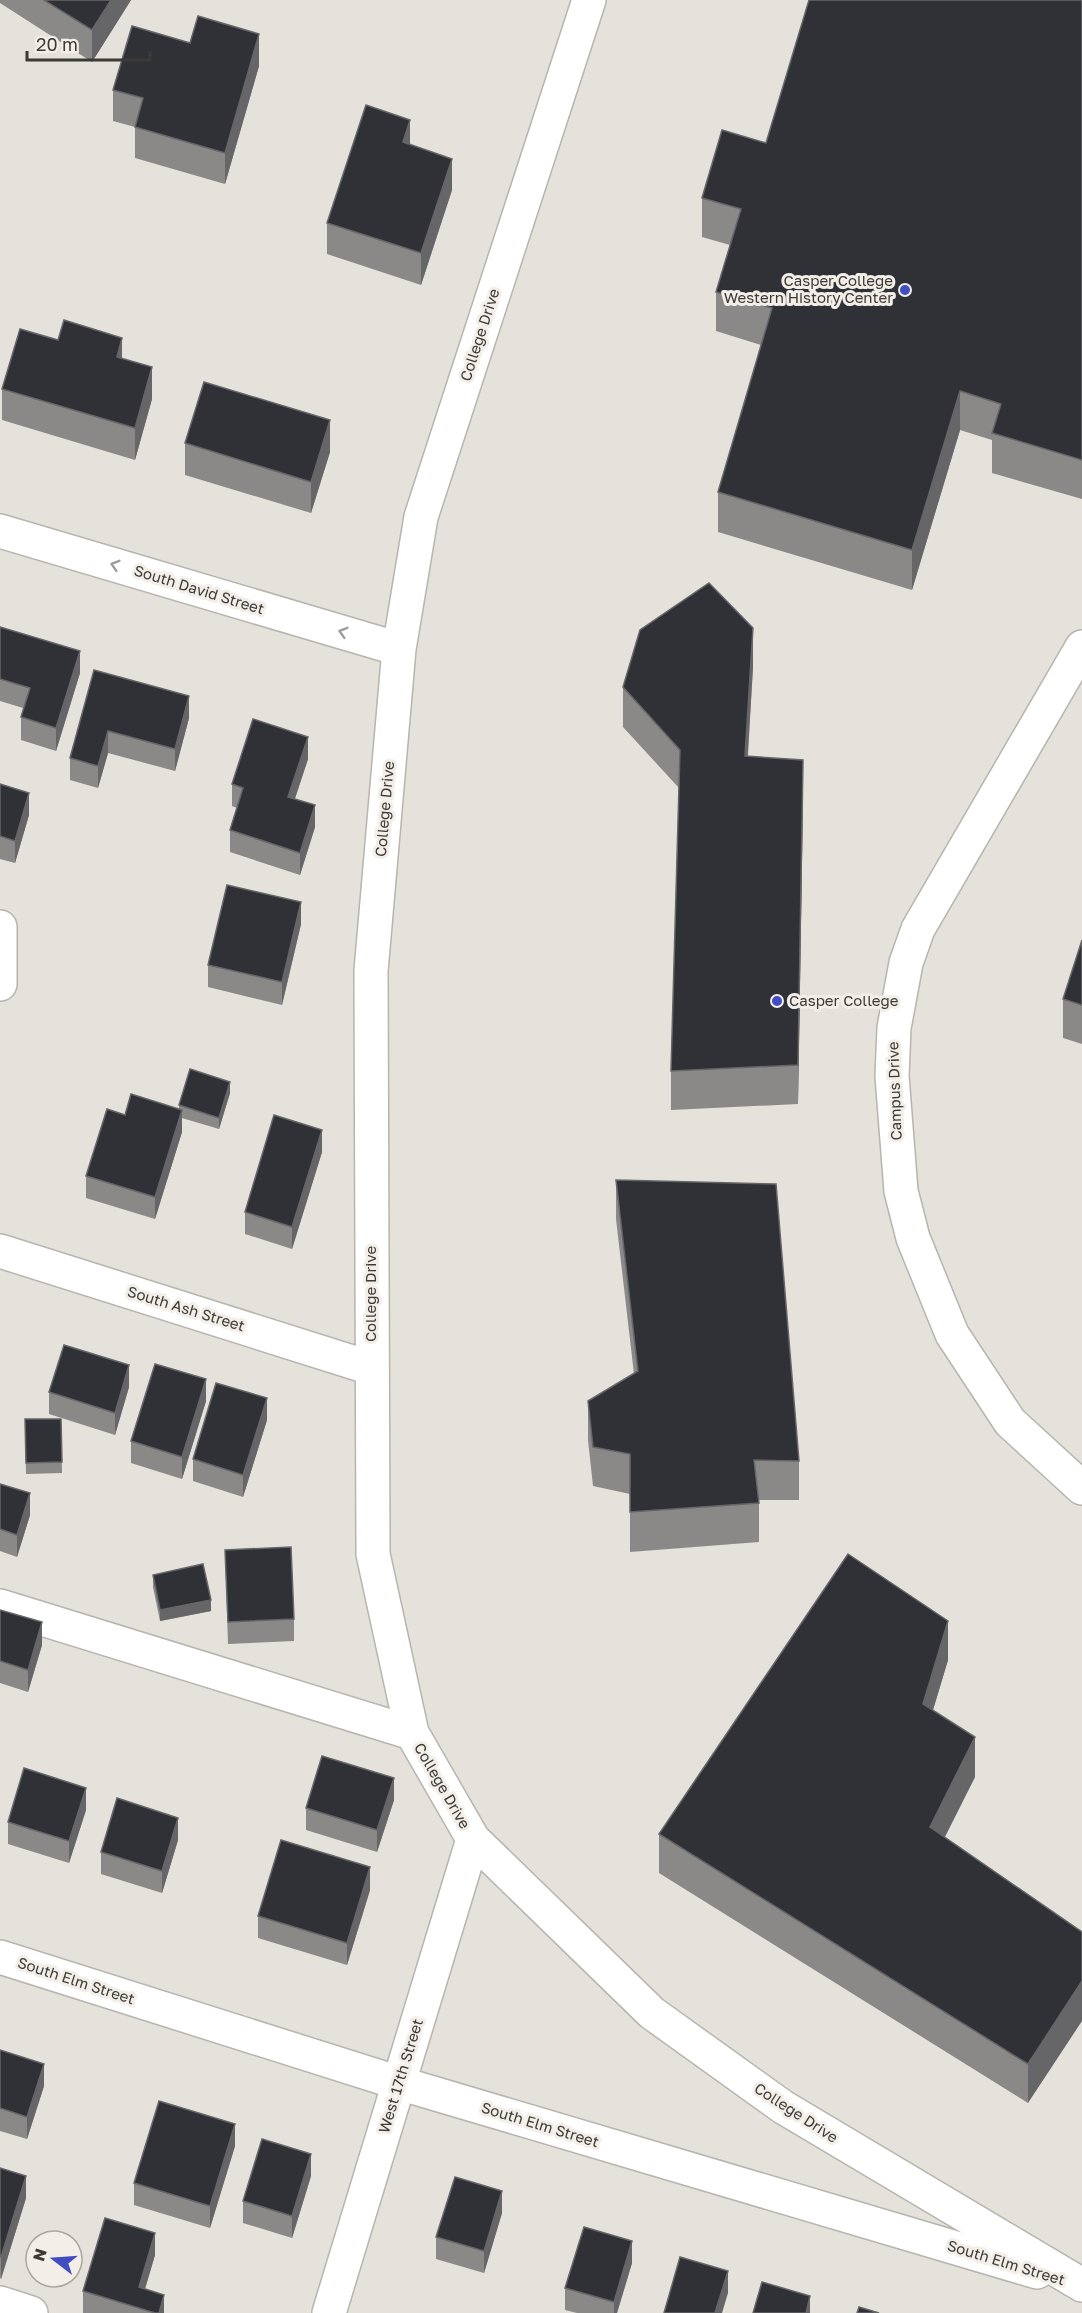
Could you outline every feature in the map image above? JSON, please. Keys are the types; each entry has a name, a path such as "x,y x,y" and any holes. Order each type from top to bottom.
{"street":[{"name":"College Drive","path":"589,0 421,517 399,649 371,971 373,1554 412,1733 473,1839 652,2013 783,2107 1082,2285"},
{"name":"South David Street","path":"0,531 399,649"},
{"name":"Campus Drive","path":"1082,647 918,929 906,963 894,1028 892,1076 901,1191 913,1238 952,1334 1011,1422 1082,1488"},
{"path":"0,927 0,984"},
{"name":"South Ash Street","path":"0,1251 371,1368"},
{"path":"0,1606 412,1733"},
{"name":"West 17th Street","path":"329,2313 473,1839"},
{"name":"South Elm Street","path":"0,1957 399,2083 1082,2285"},
{"path":"0,2303 31,2313"}],"building":[{"path":"44,0 111,0 92,30"},
{"name":"Casper College Western History Center","path":"809,0 1082,0 1082,460 992,433 1001,404 960,391 912,550 718,492 772,308 716,292 741,209 702,198 722,130 766,143"},
{"path":"198,16 259,34 225,153 135,127 143,98 113,90 132,26 190,43"},
{"path":"366,105 410,120 403,142 452,159 421,253 327,223"},
{"path":"64,320 122,338 117,357 152,367 135,428 2,389 20,329 58,340"},
{"path":"204,382 330,420 311,482 185,443"},
{"path":"709,583 753,628 745,756 803,760 798,1065 671,1071 680,750 623,687 640,630"},
{"path":"0,627 80,651 56,728 21,717 30,688 0,679"},
{"path":"94,670 189,696 175,749 108,731 98,766 70,758"},
{"path":"253,719 308,737 288,797 315,805 300,853 230,830 243,788 232,784"},
{"path":"0,784 29,793 15,841 0,836"},
{"path":"227,885 301,902 282,982 208,965"},
{"path":"1082,940 1082,1005 1063,999"},
{"path":"190,1069 230,1082 219,1118 179,1105"},
{"path":"131,1094 182,1110 155,1197 86,1176 107,1109 125,1115"},
{"path":"274,1115 322,1130 292,1227 245,1212"},
{"path":"616,1180 776,1184 799,1461 754,1460 759,1503 630,1512 630,1454 593,1447 588,1401 638,1371"},
{"path":"64,1345 129,1365 115,1413 49,1392"},
{"path":"155,1364 206,1379 182,1457 131,1441"},
{"path":"216,1383 267,1398 243,1475 193,1459"},
{"path":"25,1419 61,1419 62,1462 26,1463"},
{"path":"0,1484 30,1493 17,1535 0,1529"},
{"path":"291,1547 294,1619 228,1622 225,1550"},
{"path":"848,1554 948,1621 923,1704 975,1737 930,1827 1082,1932 1082,1981 1028,2064 659,1834"},
{"path":"203,1564 211,1600 160,1610 153,1575"},
{"path":"0,1610 42,1622 28,1670 0,1661"},
{"path":"322,1756 394,1778 377,1830 306,1808"},
{"path":"24,1768 86,1788 69,1841 8,1822"},
{"path":"117,1798 178,1818 162,1871 101,1852"},
{"path":"281,1840 370,1867 347,1943 258,1916"},
{"path":"0,2050 44,2064 27,2117 0,2108"},
{"path":"159,2101 235,2124 210,2206 134,2183"},
{"path":"262,2139 311,2154 292,2216 243,2201"},
{"path":"0,2168 26,2176 1,2257 0,2256"},
{"path":"455,2177 502,2191 484,2251 436,2237"},
{"path":"105,2218 155,2233 139,2287 164,2295 159,2313 83,2291"},
{"path":"584,2227 632,2241 614,2302 565,2288"},
{"path":"680,2257 728,2271 715,2313 664,2313"},
{"path":"762,2282 810,2296 806,2313 753,2313"},
{"path":"859,2307 879,2313 857,2313"}],"place":[{"name":"Casper College Western History Center","path":"905,290"},
{"name":"Casper College","path":"777,1001"}]}
